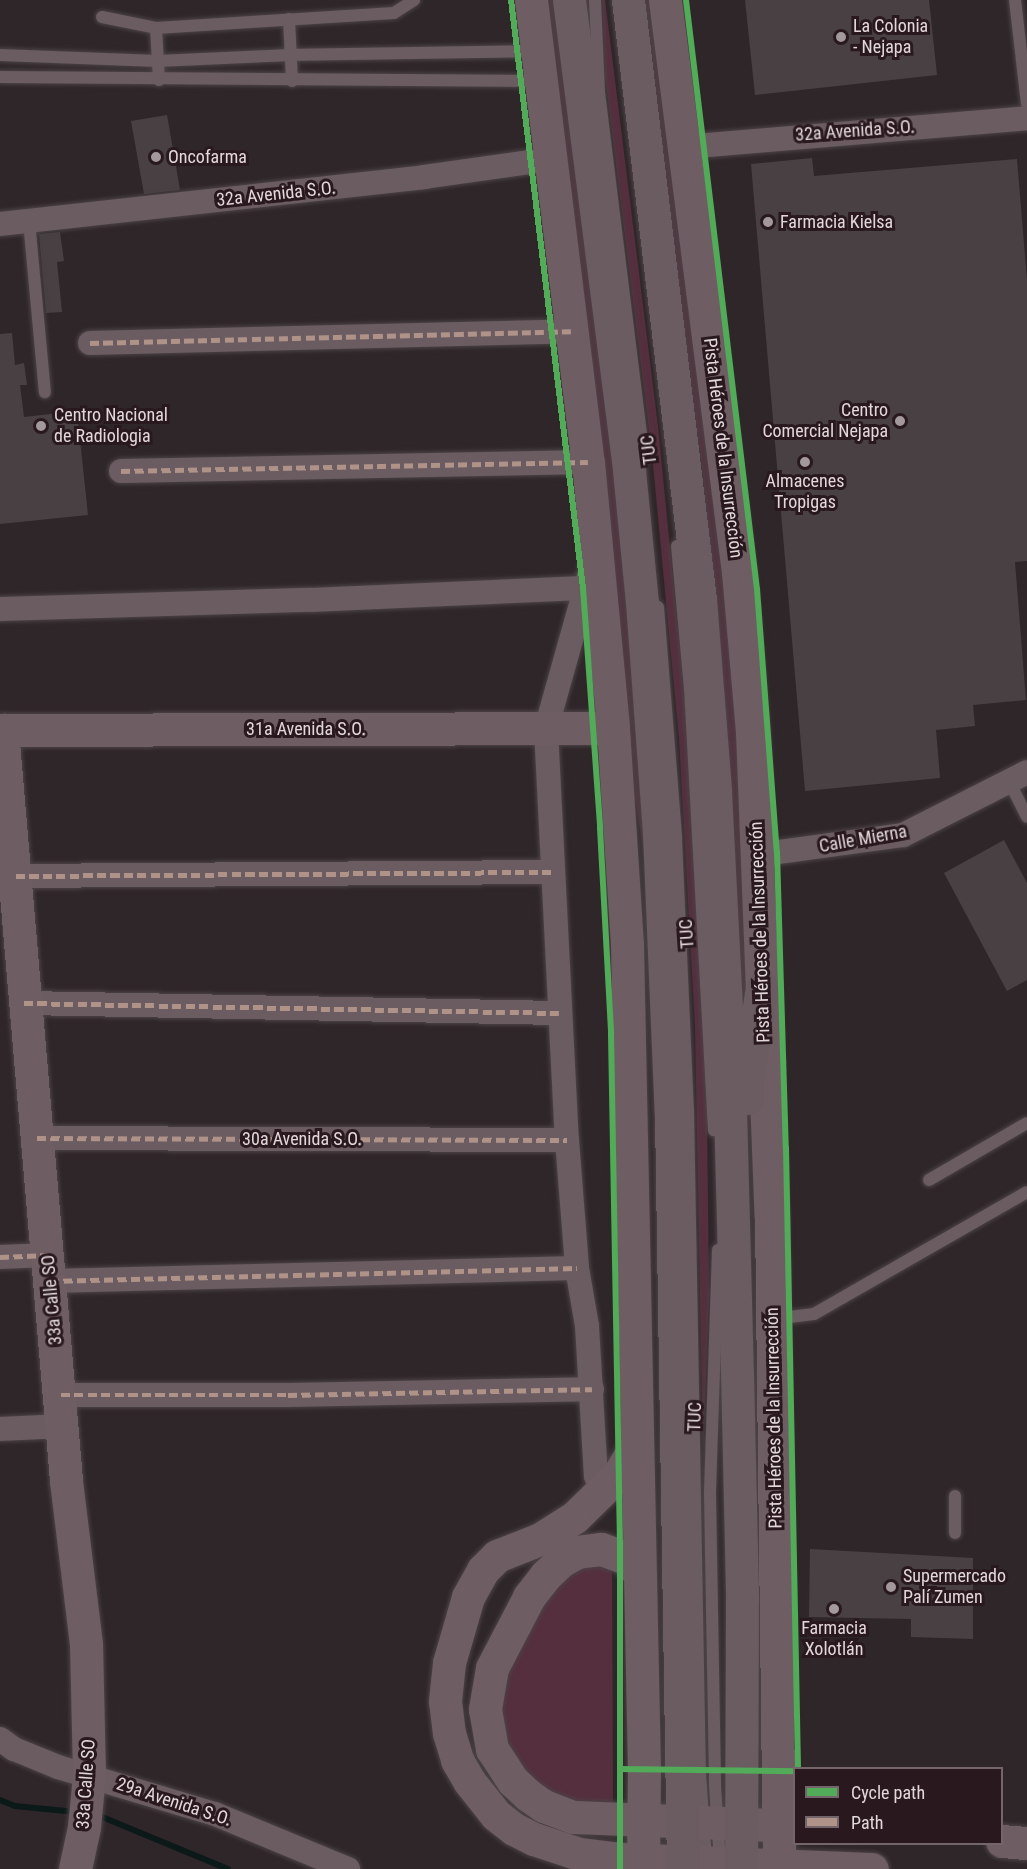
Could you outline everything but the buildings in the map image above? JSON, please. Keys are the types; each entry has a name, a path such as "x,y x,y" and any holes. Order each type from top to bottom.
{"main road":[{"path":"569,0 629,470 643,614 659,834 674,1252 712,1848"},
{"name":"Pista Héroes de la Insurrección","path":"628,0 672,354 701,622 715,791 725,979 742,1600 712,1848"},
{"path":"737,1372 749,1218 747,1082 762,987"}],"street":[{"path":"531,0 588,462 613,728 627,944 643,1847"},
{"name":"Pista Héroes de la Insurrección","path":"665,0 738,572 752,732 762,987 787,1826 785,1866"},
{"name":"32a Avenida S.O.","path":"684,147 1027,118"},
{"name":"32a Avenida S.O.","path":"0,224 424,177 551,159"},
{"path":"90,343 572,331"},
{"path":"121,471 588,462"},
{"path":"595,552 546,729 567,1140 577,1268 584,1302 592,1389 596,1476 603,1490"},
{"path":"0,609 310,600 584,588"},
{"name":"31a Avenida S.O.","path":"1,730 613,728"},
{"name":"33a Calle SO","path":"1,730 16,876 24,1003 62,1411 66,1480 86,1644 88,1782 84,1827 75,1869"},
{"name":"Calle Mierna","path":"757,855 903,835 1018,776"},
{"path":"617,800 651,958 659,1103 674,1252"},
{"path":"16,876 553,872"},
{"path":"24,1003 560,1014"},
{"name":"30a Avenida S.O.","path":"37,1138 567,1140"},
{"path":"0,1257 49,1268 577,1268"},
{"path":"0,1429 62,1411 288,1395 592,1389"},
{"path":"637,1444 619,1474 575,1517 533,1577 492,1668 485,1709 492,1749 513,1781 544,1806 587,1820 643,1847"},
{"path":"575,1517 540,1539 501,1553 483,1570 468,1597 449,1663 446,1717 457,1760 469,1781 496,1815 524,1834 579,1854 643,1847 712,1848 785,1866 872,1869"},
{"path":"533,1577 577,1552 601,1549 616,1552 626,1558 639,1573"},
{"path":"501,1553 533,1577"},
{"name":"29a Avenida S.O.","path":"0,1739 14,1749 88,1782 215,1814 348,1869"},
{"path":"712,1848 787,1826"},
{"path":"1003,1841 1027,1843"}],"lane":[{"path":"102,17 156,28 394,13 414,0"},
{"name":"TUC","path":"595,0 599,92 645,473"},
{"path":"1015,0 1027,103"},
{"path":"289,19 292,81"},
{"path":"156,28 159,80"},
{"path":"0,55 158,61 290,55 539,66"},
{"path":"0,77 292,81 539,66"},
{"path":"29,221 45,392"},
{"name":"TUC","path":"676,537 695,771 715,1148"},
{"name":"TUC","path":"658,599 676,838 688,1109 700,1774 712,1848"},
{"path":"1018,776 1027,817"},
{"path":"929,1180 1027,1123"},
{"path":"772,1319 814,1314 1027,1192"},
{"name":"TUC","path":"712,1848 710,1495 718,1241"},
{"path":"955,1496 955,1533"}],"shaded area":[{"path":"545,0 556,0 626,571 647,870 631,776 612,543"},
{"path":"602,0 605,0 658,426 688,731 707,1113 709,1294 703,1453 695,1027 679,738 652,454 605,76"},
{"path":"642,0 652,0 713,479 728,624 742,802 749,939 743,1034 732,799 703,474"},
{"path":"612,1562 613,1808 557,1800 506,1754 498,1704 516,1640 569,1566"}],"waterway":[{"path":"0,1800 15,1806 76,1812"},
{"path":"95,1814 228,1869"}],"marked path":[{"path":"90,343 572,331"},
{"path":"121,471 588,462"},
{"path":"16,876 553,872"},
{"path":"24,1003 560,1013"},
{"path":"37,1138 567,1140"},
{"path":"0,1257 48,1255"},
{"path":"50,1281 577,1268"},
{"path":"61,1395 288,1395 592,1389"}],"cycle path":[{"path":"511,0 583,588 600,828 611,1034 620,1542 620,1869"},
{"path":"686,0 757,589 777,852 786,1148 798,1767"},
{"path":"620,1769 793,1771"}],"place":[{"name":"La Colonia - Nejapa","path":"841,37"},
{"name":"Oncofarma","path":"156,157"},
{"name":"Farmacia Kielsa","path":"768,222"},
{"name":"Centro Comercial Nejapa","path":"900,421"},
{"name":"Centro Nacional de Radiologia","path":"41,426"},
{"name":"Almacenes Tropigas","path":"805,462"},
{"name":"Supermercado Palí Zumen","path":"891,1587"},
{"name":"Farmacia Xolotlán","path":"834,1609"}]}
